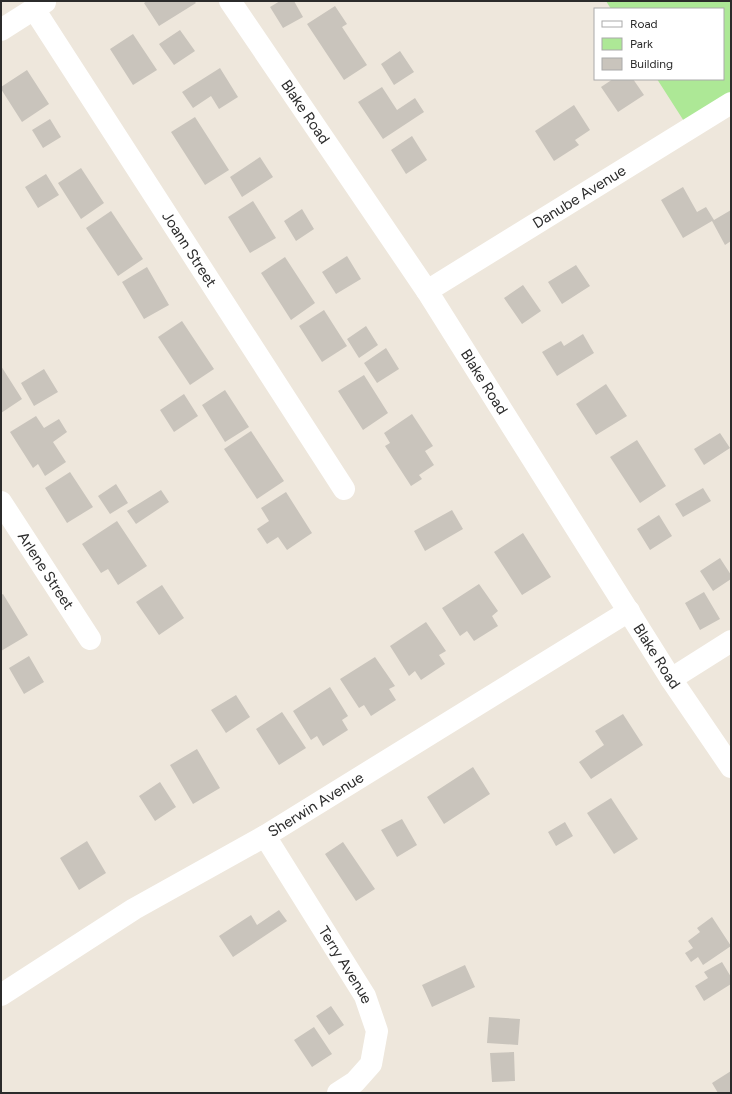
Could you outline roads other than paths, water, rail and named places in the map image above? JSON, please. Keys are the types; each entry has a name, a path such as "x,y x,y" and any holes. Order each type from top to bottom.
{"street":[{"name":"Blake Road","path":"230,1 427,291 671,679 731,767"},
{"path":"1,30 40,5"},
{"name":"Joann Street","path":"40,5 344,489"},
{"name":"Danube Avenue","path":"427,291 731,103"},
{"name":"Arlene Street","path":"1,502 90,639"},
{"name":"Sherwin Avenue","path":"1,995 134,909 265,836 629,610"},
{"path":"671,679 731,641"},
{"name":"Terry Avenue","path":"265,836 366,996 377,1031 371,1064 355,1082 338,1093"}]}
